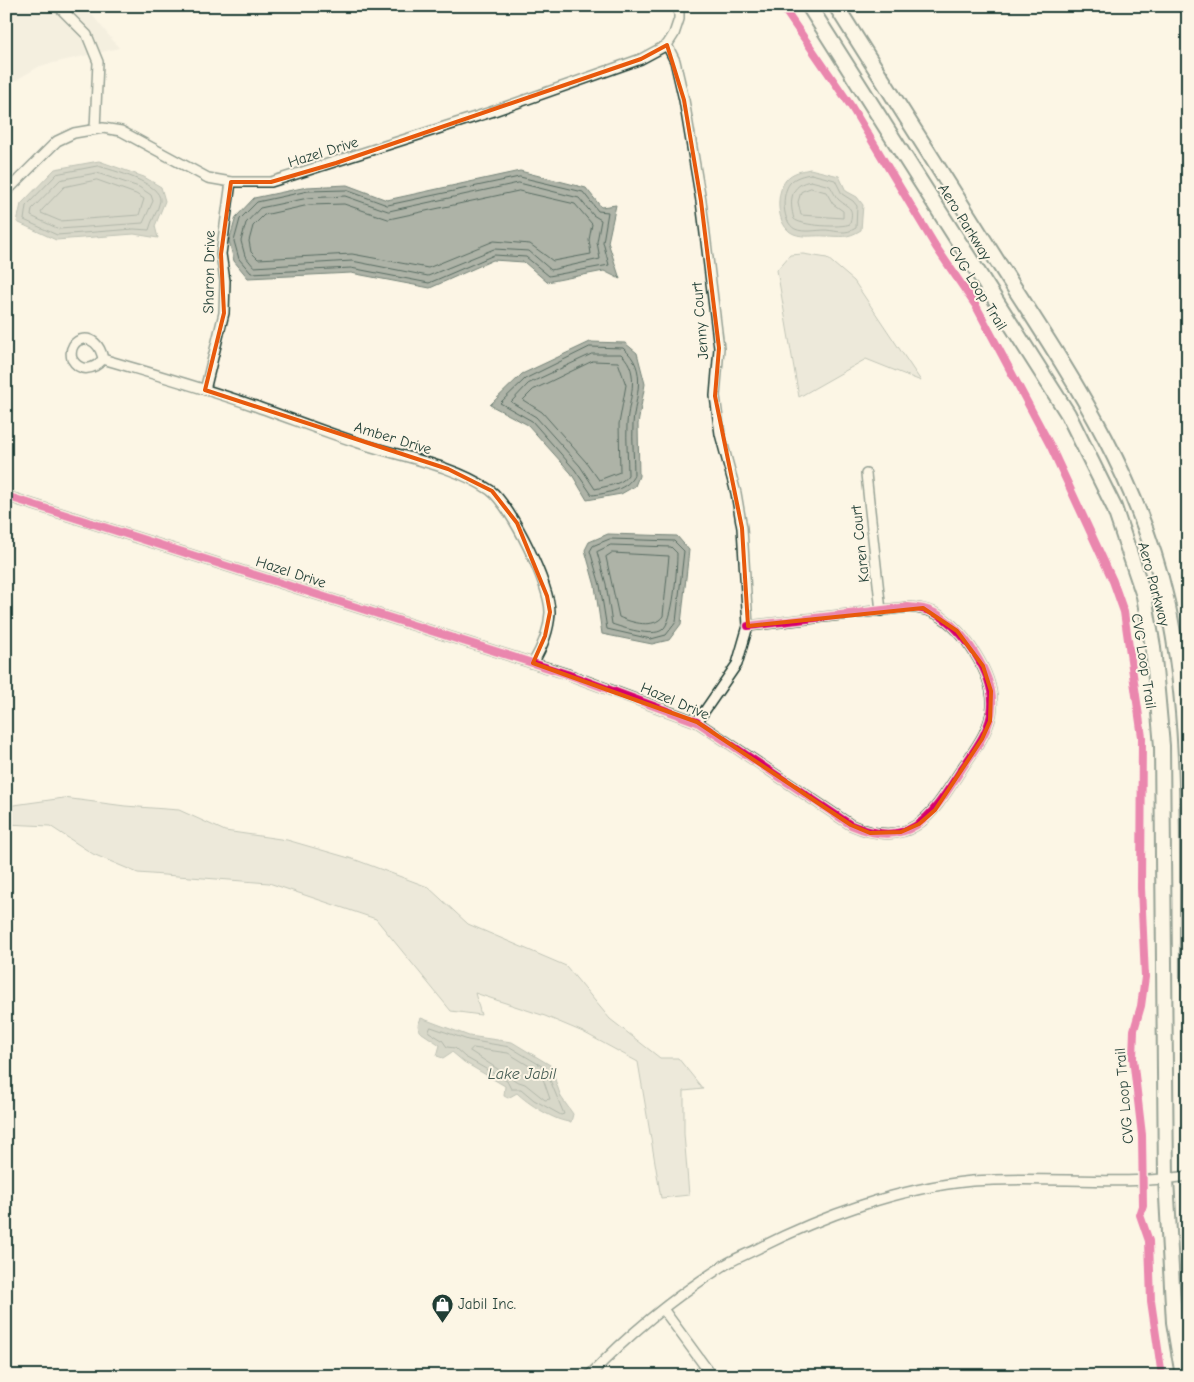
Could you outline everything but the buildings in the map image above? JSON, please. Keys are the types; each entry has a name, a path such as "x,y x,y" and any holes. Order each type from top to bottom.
{"main road":[{"name":"Aero Parkway","path":"809,6 1068,414 1110,499 1144,596 1153,647 1162,746 1166,1180 1174,1322 1183,1376"},
{"name":"Aero Parkway","path":"836,6 1086,400 1137,502 1154,550 1168,603 1183,705 1187,745 1188,981"}],"street":[{"path":"58,6 87,35 98,62 95,129"},
{"path":"667,45 674,34 679,19 679,6"},
{"name":"Hazel Drive","path":"6,192 58,142 74,133 95,129 121,131 208,178 231,182 271,182 336,163 641,59 667,45"},
{"name":"Jenny Court","path":"667,45 675,61 684,100 701,201 719,348 715,396 720,434 736,492 742,528 748,626"},
{"name":"Sharon Drive","path":"205,390 224,313 225,281 221,254 231,182"},
{"name":"Amber Drive","path":"103,359 205,390 304,425 448,469 472,479 492,491 508,508 517,523 547,596 550,612 546,636 533,663"},
{"name":"Karen Court","path":"866,474 881,611"},
{"name":"Hazel Drive","path":"6,496 533,663 697,722 851,825 870,833 901,832 919,824 935,810 982,739 990,721 992,691 982,666 948,621 936,613 923,608 908,607 748,626 737,664 697,722"},
{"path":"589,1376 636,1330 720,1267 810,1224 886,1199 971,1181 1055,1179 1166,1180 1188,1176"},
{"path":"663,1309 712,1376"}],"highlighted area":[{"path":"667,45 684,100 701,201 719,348 715,396 742,528 748,626 923,608 957,631 983,666 991,691 990,721 982,739 935,810 919,824 901,832 870,833 851,825 697,722 533,663 545,636 550,612 547,596 517,523 492,491 448,469 205,390 224,313 221,254 231,182 271,182 336,163 641,59"}],"shaded area":[{"path":"6,6 85,6 119,48 40,66 6,86"},
{"path":"803,254 827,258 854,281 921,381 866,359 799,397 777,270 790,255"},
{"path":"64,798 125,806 179,810 225,831 287,840 356,860 428,887 468,924 566,966 610,1019 660,1058 678,1058 703,1089 684,1091 684,1134 689,1195 661,1198 638,1062 583,1032 545,1016 475,993 481,1015 451,1011 376,919 269,883 138,873 93,854 50,826 6,824 7,806"}],"water":[{"path":"99,161 144,177 161,187 165,201 155,226 158,238 134,234 56,240 17,222 21,204 55,169"},
{"path":"810,169 839,176 846,191 857,197 863,205 861,230 847,236 802,236 788,230 779,209 782,186 791,175"},
{"path":"520,171 586,188 601,207 616,205 608,242 620,279 604,271 547,282 524,262 493,260 430,288 351,273 248,278 234,261 229,241 236,217 254,198 307,187 347,185 387,200"},
{"path":"590,342 625,343 637,353 645,384 638,424 639,476 635,486 621,494 587,500 571,473 528,425 490,405 522,374"},
{"path":"608,534 677,536 689,550 681,624 669,640 652,644 602,634 595,586 585,550 589,542"},
{"name":"Lake Jabil","path":"421,1018 469,1036 512,1042 550,1065 561,1097 573,1114 571,1122 558,1119 535,1107 517,1093 508,1098 504,1096 505,1086 464,1062 452,1052 443,1058 437,1056 440,1045 419,1031 418,1025"}],"cycle path":[{"name":"CVG Loop Trail","path":"782,6 851,106 936,247 976,306 1051,447 1113,581 1124,612 1142,737 1141,888 1145,977 1141,1006 1134,1030 1133,1058 1142,1135 1143,1206 1140,1215 1149,1241 1151,1301 1162,1376"},
{"path":"6,496 567,674 697,722 851,825 872,832 890,834 906,831 931,813 978,745 989,723 991,714 991,694 983,667 967,642 957,631 934,612 908,607 748,626"}],"place":[{"name":"Jabil Inc.","path":"442,1323"}]}
